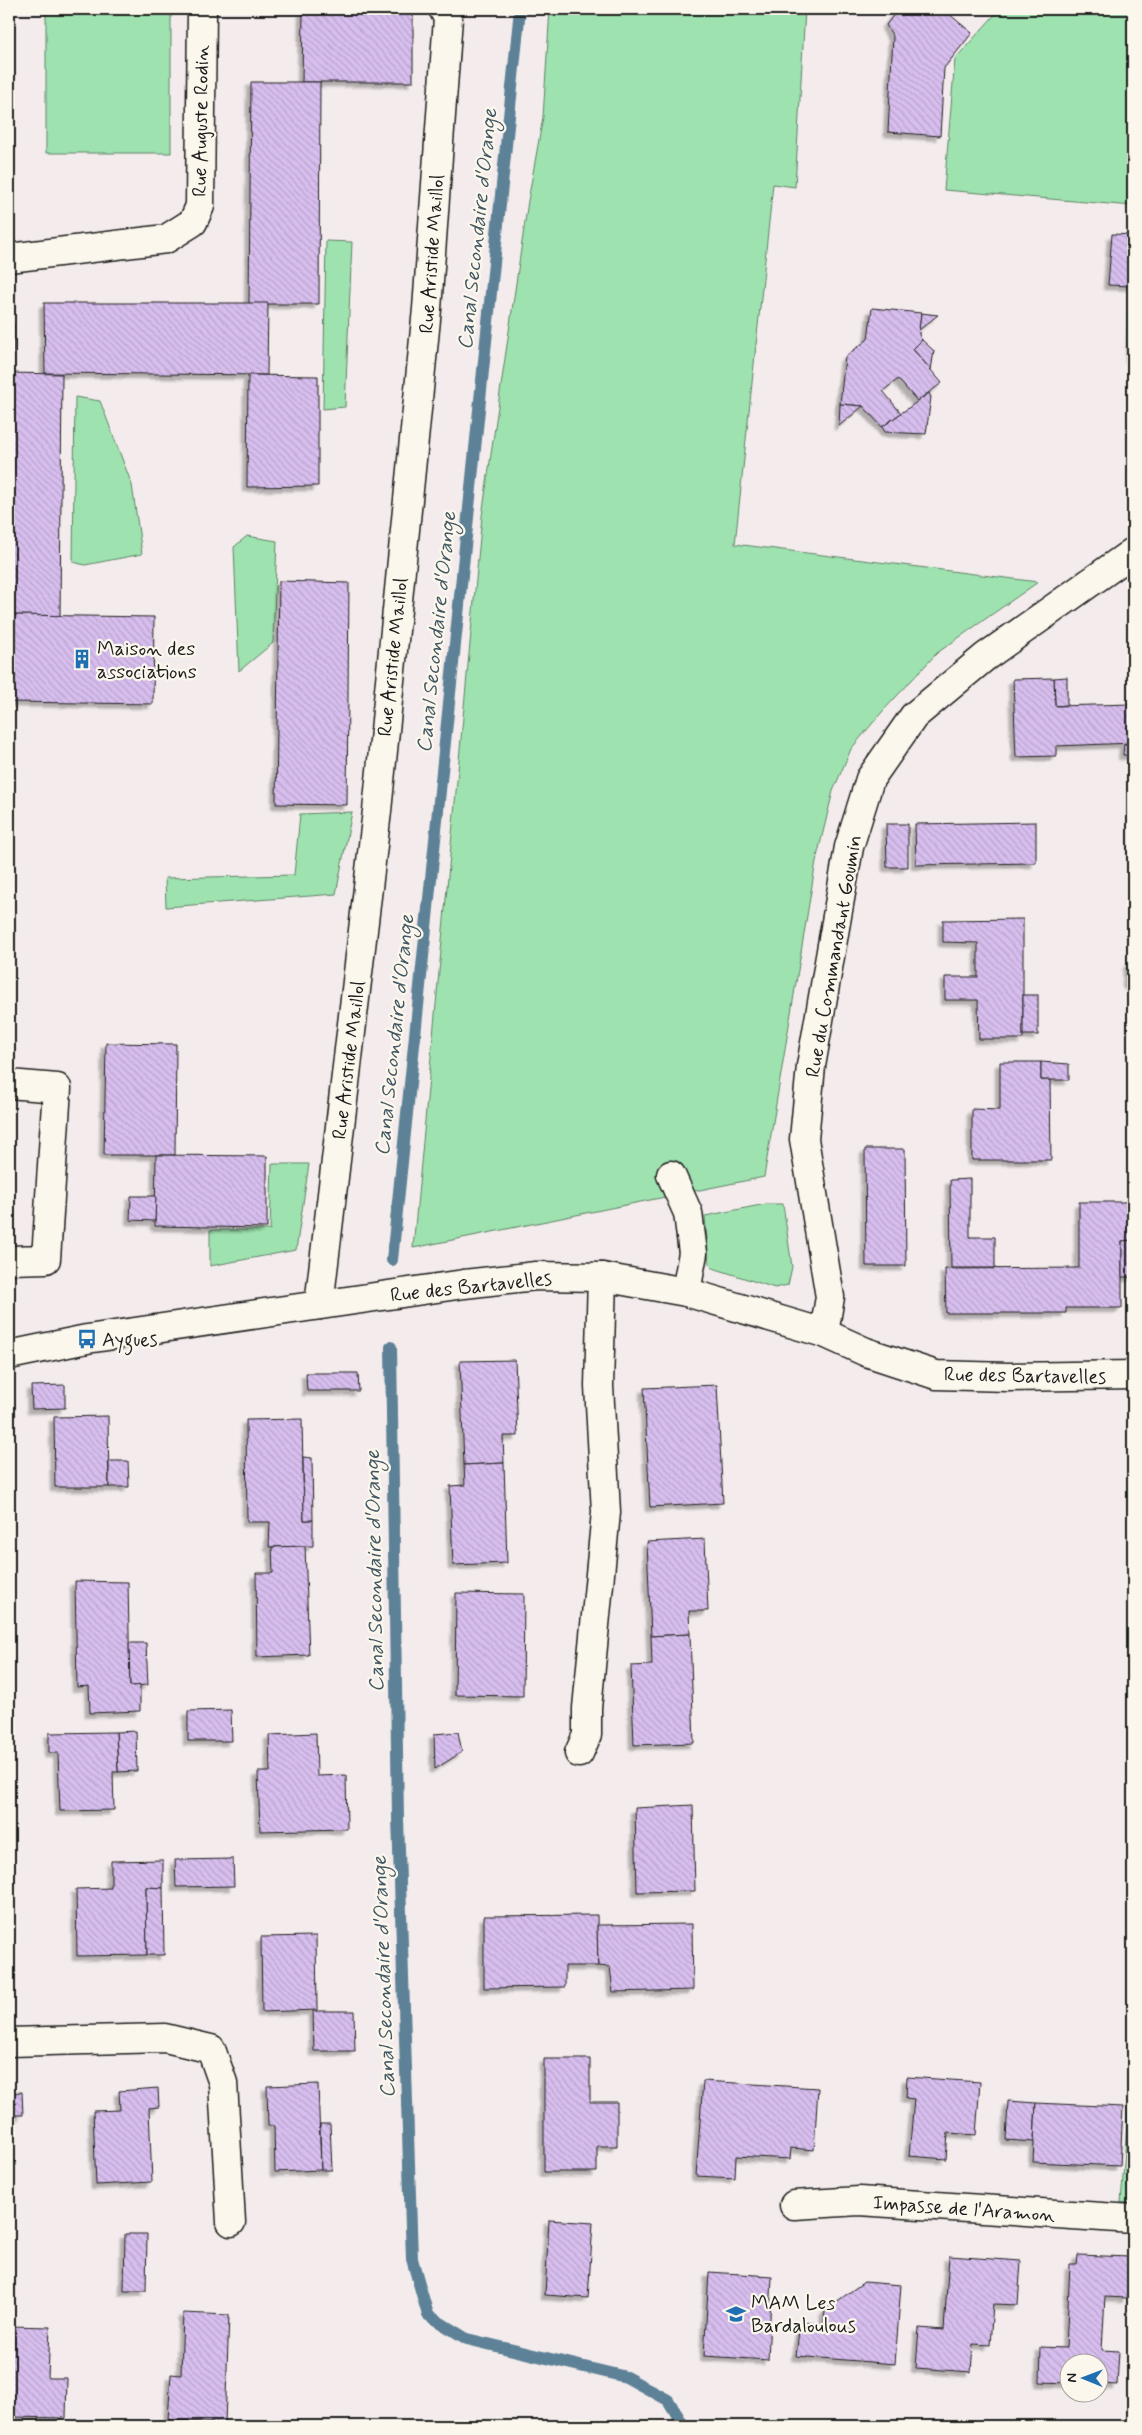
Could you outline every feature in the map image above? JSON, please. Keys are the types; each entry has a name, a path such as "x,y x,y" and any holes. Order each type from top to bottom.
{"street":[{"name":"Rue Auguste Rodin","path":"9,258 166,239 193,222 200,206 202,9"},
{"name":"Rue Aristide Maillol","path":"319,1305 377,811 427,309 448,18 443,9"},
{"name":"Rue du Commandant Goumin","path":"824,1333 830,1297 804,1139 812,1066 849,847 870,779 914,716 985,657 1133,552"},
{"path":"9,1084 57,1088 46,1259 9,1260"},
{"path":"671,1175 688,1213 693,1253 686,1292"},
{"name":"Rue des Bartavelles","path":"9,1355 87,1339 536,1276 602,1277 686,1292 824,1333 866,1352 936,1375 1008,1377 1133,1375"},
{"path":"580,1753 587,1735 587,1708 606,1512 599,1386 602,1277"},
{"path":"9,2042 165,2038 211,2049 223,2083 231,2222"},
{"name":"Impasse de l'Aramon","path":"794,2205 859,2201 1133,2219"}],"green space":[{"path":"46,9 173,9 171,16 171,153 46,153"},
{"path":"550,9 805,9 795,187 773,184 735,544 1038,582 937,653 882,712 851,749 833,791 816,861 764,1177 413,1248 482,516 528,201 543,117"},
{"path":"1000,9 1133,9 1133,206 944,190 955,59"},
{"path":"326,241 352,242 345,407 323,409"},
{"path":"75,397 100,401 132,485 142,554 85,565 73,562"},
{"path":"247,536 277,541 273,643 239,671 234,547"},
{"path":"352,812 336,894 166,907 165,878 294,875 300,814"},
{"path":"272,1164 309,1164 296,1250 210,1266 210,1230 270,1230"},
{"path":"766,1204 783,1204 792,1267 788,1285 775,1288 713,1268 709,1264 705,1216"},
{"path":"1131,2071 1133,2071 1133,2202 1121,2203"}],"building":[{"path":"898,9 943,9 972,33 944,68 940,136 888,132 893,36 886,25"},
{"path":"303,11 413,12 413,82 302,82"},
{"path":"251,82 320,82 319,304 249,304"},
{"path":"1112,234 1133,235 1133,286 1108,285"},
{"path":"44,303 268,303 267,375 45,373"},
{"path":"872,308 921,313 919,335 922,340 913,349 942,383 917,401 898,379 883,391 901,413 882,427 863,406 840,404 845,357 868,339"},
{"path":"1133,309 1133,358 1130,358"},
{"path":"921,313 938,315 919,330"},
{"path":"9,324 14,324 13,373 9,373"},
{"path":"922,340 934,351 931,370 913,349"},
{"path":"9,373 62,374 60,616 9,615"},
{"path":"248,375 318,376 318,486 247,487"},
{"path":"929,393 931,397 926,434 885,432 882,427"},
{"path":"840,404 863,406 839,426"},
{"path":"279,581 349,583 347,805 276,804"},
{"name":"Maison des associations","path":"12,615 154,617 153,704 10,702"},
{"path":"1067,677 1067,705 1055,706 1054,678"},
{"path":"1054,678 1055,706 1133,704 1133,743 1056,746 1056,756 1016,757 1013,679"},
{"path":"1133,743 1133,755 1123,755 1124,744"},
{"path":"1036,822 1036,863 916,865 915,824"},
{"path":"886,824 908,824 908,867 887,867"},
{"path":"1023,919 1023,1039 979,1039 978,1000 945,1000 945,977 978,977 978,943 943,942 943,920"},
{"path":"1133,960 1133,988 1127,983 1128,964"},
{"path":"1023,995 1038,995 1038,1035 1023,1035"},
{"path":"106,1043 176,1044 175,1155 104,1155"},
{"path":"1000,1062 1041,1062 1041,1080 1050,1080 1051,1160 972,1160 972,1109 1000,1110"},
{"path":"1041,1062 1069,1064 1069,1080 1041,1080"},
{"path":"865,1149 905,1149 906,1266 866,1266"},
{"path":"156,1155 267,1156 267,1228 155,1226"},
{"path":"970,1179 970,1237 995,1237 995,1268 951,1268 950,1180"},
{"path":"131,1196 156,1196 155,1221 130,1220"},
{"path":"1079,1202 1133,1202 1133,1240 1122,1241 1122,1308 1066,1308 1066,1313 946,1313 945,1269 1079,1268"},
{"path":"1133,1240 1133,1277 1122,1277 1122,1241"},
{"path":"515,1360 518,1436 503,1436 504,1463 464,1465 460,1361"},
{"path":"306,1373 358,1373 359,1391 307,1391"},
{"path":"65,1385 65,1408 32,1409 31,1386"},
{"path":"717,1385 723,1503 650,1507 644,1388"},
{"path":"108,1416 109,1487 55,1487 54,1417"},
{"path":"302,1419 304,1520 313,1520 313,1546 269,1547 270,1522 247,1522 246,1420"},
{"path":"303,1457 312,1458 313,1520 304,1520"},
{"path":"109,1461 128,1461 129,1487 109,1487"},
{"path":"504,1463 507,1563 453,1565 450,1486 465,1485 464,1465"},
{"path":"705,1539 708,1611 689,1611 690,1634 651,1636 647,1542"},
{"path":"305,1546 309,1655 257,1657 256,1573 273,1573 272,1547"},
{"path":"75,1581 128,1582 130,1686 140,1685 140,1711 90,1713 89,1686 77,1687"},
{"path":"456,1593 524,1594 523,1696 455,1695"},
{"path":"690,1634 694,1743 634,1745 631,1666 652,1665 651,1636"},
{"path":"129,1643 146,1643 148,1685 130,1686"},
{"path":"231,1710 232,1741 188,1741 188,1711"},
{"path":"136,1731 137,1771 118,1772 116,1732"},
{"path":"116,1732 118,1772 113,1772 114,1810 60,1811 58,1753 49,1753 49,1733"},
{"path":"458,1732 462,1752 435,1769 434,1734"},
{"path":"316,1733 317,1776 346,1775 347,1829 260,1831 258,1772 270,1772 269,1735"},
{"path":"693,1805 695,1891 637,1892 635,1808"},
{"path":"233,1859 234,1886 176,1887 175,1860"},
{"path":"163,1860 163,1888 146,1887 147,1955 77,1956 76,1889 111,1888 111,1861"},
{"path":"146,1887 163,1888 164,1955 147,1955"},
{"path":"597,1915 598,1966 565,1966 565,1987 484,1988 484,1916"},
{"path":"692,1924 693,1990 613,1992 610,1967 598,1966 597,1925"},
{"path":"316,1936 317,2010 262,2012 261,1937"},
{"path":"313,2011 354,2011 355,2051 314,2051"},
{"path":"544,2059 590,2059 590,2102 617,2102 617,2146 597,2146 597,2172 544,2172"},
{"path":"907,2077 980,2082 976,2135 948,2133 946,2159 909,2156 914,2099 906,2098"},
{"path":"703,2081 818,2088 814,2150 791,2148 790,2159 736,2156 735,2178 696,2176"},
{"path":"318,2084 321,2170 275,2172 274,2126 268,2126 267,2086"},
{"path":"158,2088 159,2107 149,2108 152,2182 96,2185 93,2111 120,2110 119,2091"},
{"path":"22,2092 23,2115 11,2115 13,2165 9,2165 9,2093"},
{"path":"1008,2101 1036,2103 1034,2142 1006,2140"},
{"path":"1036,2103 1123,2107 1120,2166 1033,2162"},
{"path":"320,2124 330,2124 332,2170 321,2170"},
{"path":"549,2220 593,2223 588,2298 545,2295"},
{"path":"125,2234 147,2234 146,2291 124,2291"},
{"path":"1078,2255 1130,2257 1127,2298 1105,2297 1102,2350 1119,2351 1117,2385 1110,2385 1110,2352 1060,2352 1060,2383 1040,2382 1041,2347 1066,2348 1070,2265 1077,2265"},
{"path":"949,2256 1021,2261 1018,2305 993,2304 990,2345 973,2344 971,2372 916,2368 919,2328 944,2330"},
{"path":"709,2272 772,2276 768,2360 704,2356"},
{"path":"864,2282 901,2285 895,2364 796,2356 800,2322 824,2324 825,2310"},
{"path":"183,2313 229,2315 225,2423 168,2420 171,2374 181,2375"},
{"path":"9,2326 50,2327 48,2378 67,2378 66,2418 9,2417"}],"waterway":[{"name":"Canal Secondaire d'Orange","path":"392,1260 520,9"},
{"name":"Canal Secondaire d'Orange","path":"391,1347 398,1818 412,2259 428,2315 467,2339 626,2377 668,2400 684,2426"}],"place":[{"name":"Maison des associations","path":"82,659"},
{"name":"Aygues","path":"87,1339"},
{"name":"MAM Les Bardaloulous","path":"736,2314"}]}
